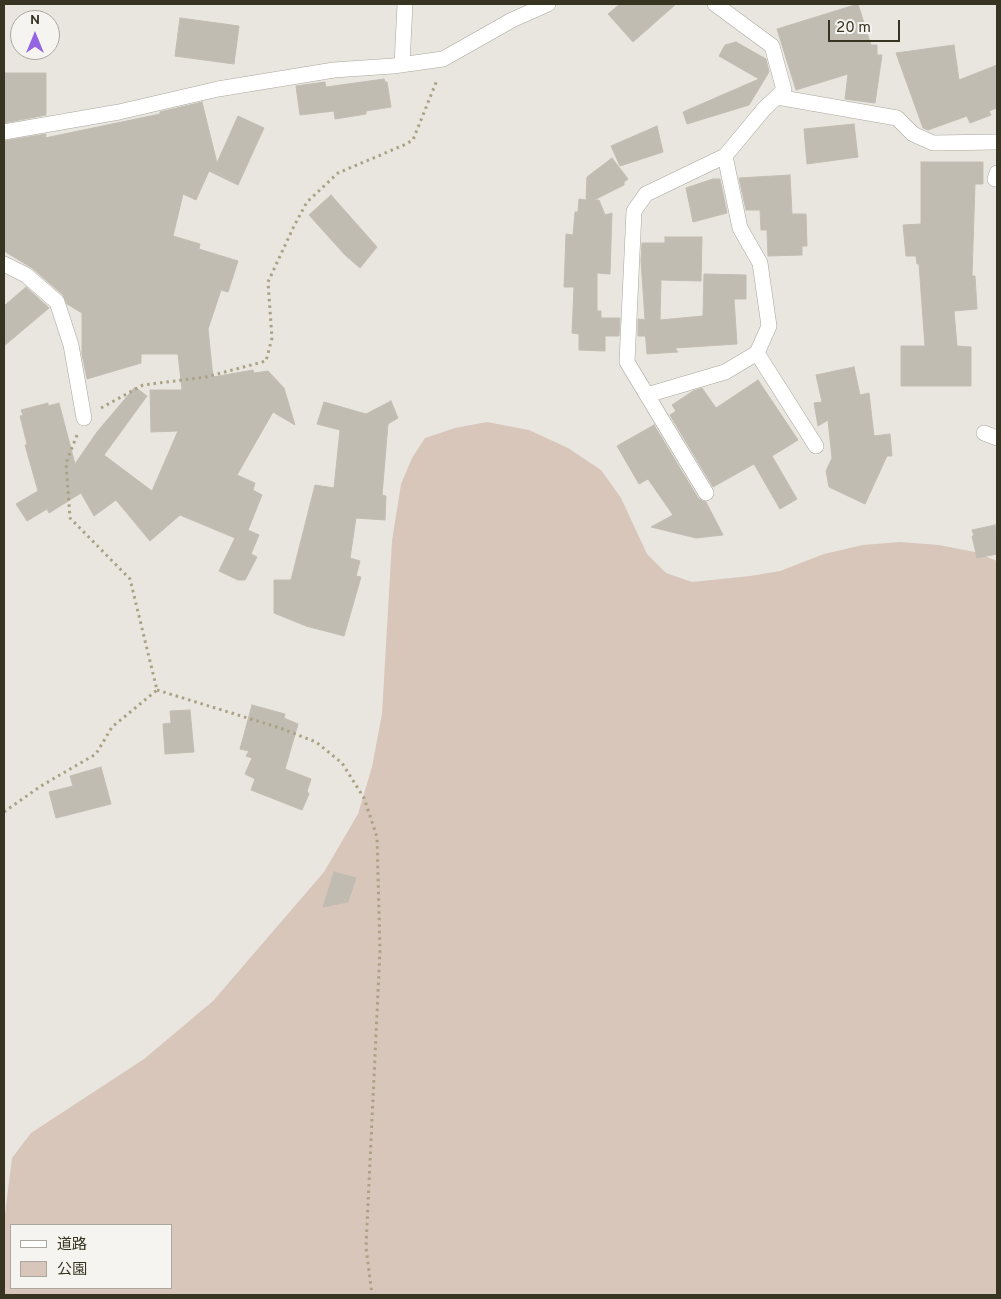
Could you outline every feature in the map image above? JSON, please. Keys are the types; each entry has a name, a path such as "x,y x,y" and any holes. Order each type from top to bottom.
{"street":[{"path":"402,65 405,4"},
{"path":"4,132 119,112 218,89 334,70 402,65 443,59 512,20 548,4"},
{"path":"706,493 627,362 634,211 646,194 725,156 764,109 784,90 772,46 715,4"},
{"path":"777,97 897,118 913,134 933,143 997,142"},
{"path":"647,395 725,372 758,353 769,326 760,263 740,228 725,156"},
{"path":"4,264 26,275 57,302 71,346 84,418"},
{"path":"758,353 816,446"}],"path":[{"path":"156,690 130,579 70,518 66,463 84,418 143,385 206,377 266,361 272,338 268,282 279,256 307,202 338,172 413,140 440,72 443,59"},
{"path":"4,812 42,786 96,754 112,726 156,690"},
{"path":"156,690 280,728 316,742 342,763 364,798 378,837 380,950 366,1247 372,1295"}],"green space":[{"path":"487,422 529,430 568,448 601,470 621,498 647,554 666,573 692,582 780,571 824,554 863,545 900,542 939,545 975,552 997,561 997,1295 4,1295 4,1222 12,1158 31,1133 144,1059 213,1001 324,872 358,814 372,767 382,714 392,541 401,484 412,458 425,438 455,428"}],"building":[{"path":"620,4 676,4 633,42 608,14"},
{"path":"858,4 871,45 877,45 877,55 882,55 875,103 845,99 848,74 796,90 777,29"},
{"path":"180,18 239,26 234,64 175,56"},
{"path":"736,42 766,59 769,72 749,105 687,124 683,112 759,79 719,56 725,45"},
{"path":"954,45 959,80 997,65 997,108 989,111 991,115 970,123 967,116 928,130 923,128 896,53"},
{"path":"4,73 46,73 46,115 4,123"},
{"path":"384,79 387,82 391,107 366,111 366,114 335,119 334,111 300,115 296,86 325,82 326,87"},
{"path":"202,102 217,163 238,116 264,128 238,185 209,171 196,200 183,194 173,236 200,244 199,249 238,261 228,292 221,290 208,329 213,377 253,370 254,373 268,371 284,388 295,425 273,412 237,475 255,483 253,490 262,495 248,530 259,535 251,554 257,557 245,580 238,580 219,571 235,538 180,515 150,541 116,500 94,516 81,493 49,513 47,509 27,521 16,504 38,491 25,445 27,444 20,416 23,415 21,410 48,403 48,406 59,403 75,464 97,432 135,387 147,396 104,455 152,491 178,431 151,432 150,390 182,390 178,354 141,354 141,363 87,379 82,354 82,313 67,304 63,295 32,268 4,251 4,141 46,134 45,138 160,114 160,112"},
{"path":"854,124 858,157 807,164 804,129"},
{"path":"657,126 663,152 620,166 611,146"},
{"path":"612,158 628,179 624,182 624,185 594,200 599,200 605,215 612,213 610,274 597,273 597,311 601,311 601,318 620,318 619,336 605,336 605,351 579,350 579,334 572,333 574,287 564,287 566,234 573,235 575,212 578,212 579,199 586,200 587,177"},
{"path":"921,162 983,162 983,184 975,184 972,276 975,276 977,309 954,311 957,346 971,347 971,386 901,386 901,346 925,346 919,264 917,264 916,256 906,256 903,225 921,224"},
{"path":"790,175 792,214 806,214 807,246 802,246 802,255 768,256 767,230 761,230 760,210 746,210 739,178"},
{"path":"713,179 720,179 727,213 693,222 686,188"},
{"path":"331,195 377,247 360,268 345,255 309,215"},
{"path":"665,237 702,237 701,281 661,280 660,320 703,316 704,274 746,275 746,299 734,299 737,344 675,348 678,352 647,354 645,330 645,336 638,336 638,319 645,320 641,260 642,243 665,243"},
{"path":"26,287 49,308 4,346 4,306"},
{"path":"854,367 860,395 869,393 874,436 890,434 892,456 887,456 865,504 829,487 826,471 832,458 828,420 818,426 814,403 822,402 816,375"},
{"path":"758,380 798,440 772,456 797,499 780,509 754,464 713,487 670,415 676,411 672,405 693,391 702,388 716,408"},
{"path":"391,401 398,418 388,424 382,495 386,496 385,520 356,518 350,558 360,561 356,576 361,577 344,636 306,626 274,613 274,580 291,580 315,485 334,488 340,430 317,424 324,402 366,414"},
{"path":"654,425 698,498 706,502 723,535 696,538 651,527 673,515 648,479 639,484 617,446"},
{"path":"995,525 997,554 977,558 972,530"},
{"path":"252,705 285,714 284,718 298,724 285,769 311,779 307,791 309,794 302,810 251,790 255,779 245,774 252,758 246,756 249,751 240,749"},
{"path":"190,710 194,752 165,754 163,724 171,723 170,711"},
{"path":"101,767 111,804 56,818 49,792 73,786 70,776"},
{"path":"334,872 356,878 348,902 323,907"}]}
